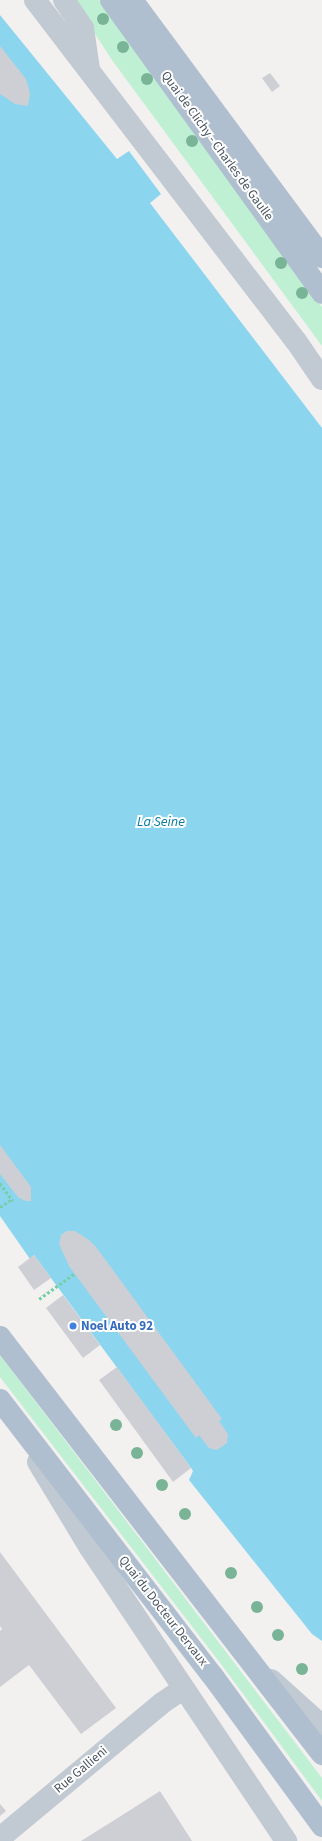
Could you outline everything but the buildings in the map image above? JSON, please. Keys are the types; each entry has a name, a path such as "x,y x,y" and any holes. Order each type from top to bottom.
{"main road":[{"name":"Quai de Clichy - Charles de Gaulle","path":"111,0 322,293"},
{"name":"Quai de Clichy - Charles de Gaulle","path":"132,0 322,257"},
{"path":"0,1337 322,1754"},
{"name":"Quai du Docteur Dervaux","path":"0,1400 212,1675 322,1826"}],"street":[{"path":"35,0 296,341 322,379"},
{"path":"64,0 83,28 89,70"},
{"name":"Quai du Docteur Dervaux","path":"0,1400 90,1548 286,1841"},
{"path":"256,1667 322,1726"},
{"name":"Rue Gallieni","path":"0,1838 162,1703 183,1689"},
{"path":"283,1690 322,1710"}],"path":[{"path":"0,1183 12,1200 0,1207"},
{"path":"40,1299 75,1273"}],"green space":[{"path":"73,0 99,0 322,307 322,346 112,60"},
{"path":"0,1355 322,1778 322,1801 221,1664 0,1377"}],"water":[{"name":"La Seine","path":"0,15 117,159 129,151 161,194 150,203 322,428 322,1641 312,1634 189,1480 193,1471 191,1468 34,1255 30,1259 0,1216"}],"place":[{"name":"Noel Auto 92","path":"73,1326"}]}
